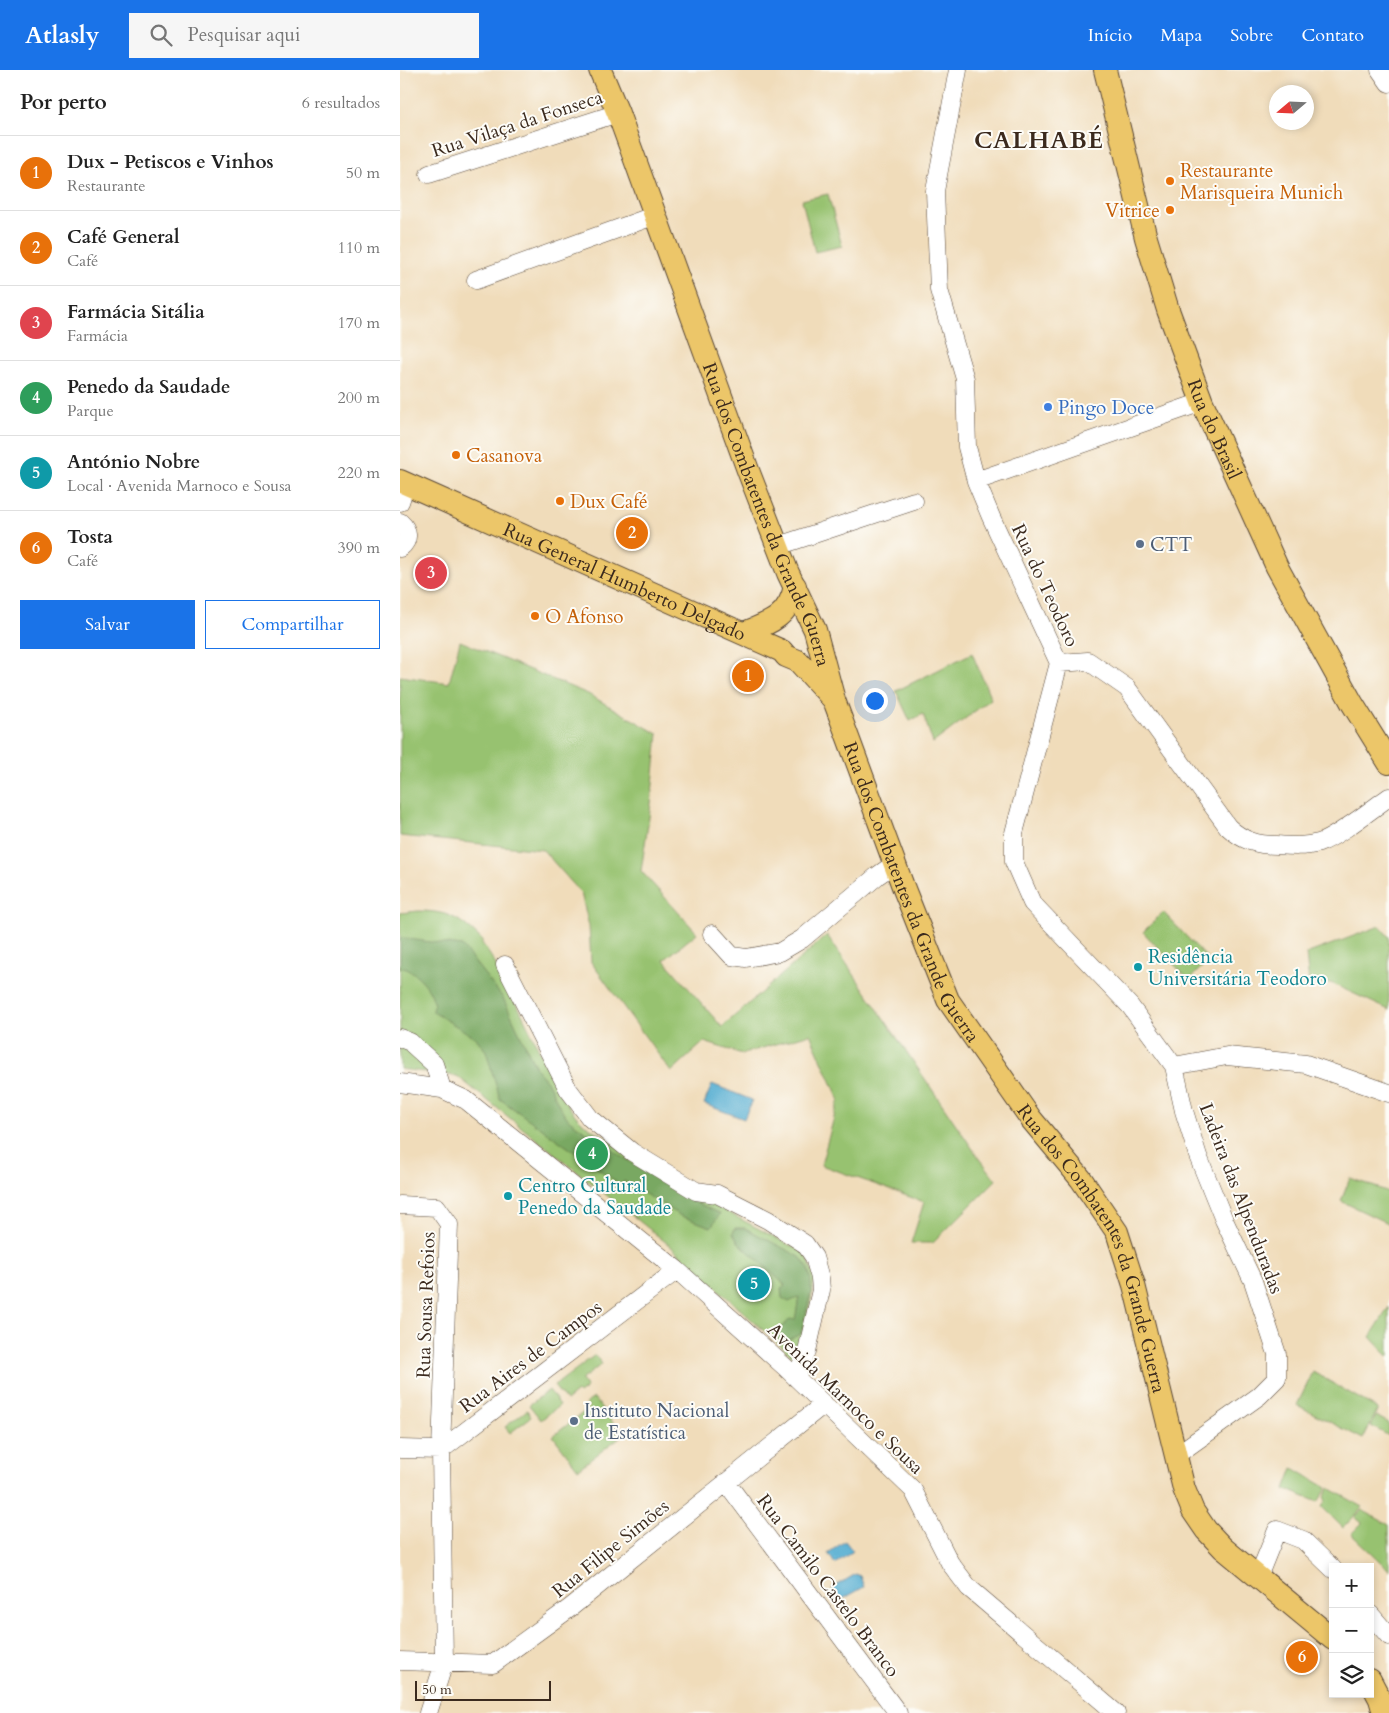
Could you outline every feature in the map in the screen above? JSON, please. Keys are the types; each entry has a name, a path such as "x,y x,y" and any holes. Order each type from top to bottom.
{"main road":[{"name":"Rua dos Combatentes da Grande Guerra","path":"600,70 656,215 750,474 778,546 817,636 834,700 894,864 948,1000 1031,1118 1081,1179 1117,1232 1134,1285 1184,1489 1193,1511 1206,1530 1258,1577 1329,1636"},
{"name":"Rua do Brasil","path":"1105,70 1146,238 1168,310 1202,402 1276,568 1352,703 1389,763"},
{"name":"Rua General Humberto Delgado","path":"402,489 744,633 790,656 834,700"},
{"path":"744,633 766,625 780,617 793,597 795,586"},
{"path":"803,622 808,624 817,636 818,648 813,656 804,661 790,656 780,644 782,634 790,625 803,622"},
{"path":"1374,1677 1389,1691"},
{"path":"1374,1688 1384,1713"}],"street":[{"name":"Rua do Teodoro","path":"958,70 935,191 939,290 965,379 967,447 976,481 1059,663 1014,833 1014,862 1032,902 1130,1006 1174,1066"},
{"path":"1380,70 1389,83"},
{"name":"Rua Vilaça da Fonseca","path":"429,174 618,113"},
{"path":"476,280 656,215"},
{"path":"976,481 1202,402"},
{"path":"778,546 914,501"},
{"path":"400,522 405,527 407,536 400,548"},
{"path":"1059,663 1088,662 1127,688 1228,827 1237,836 1249,842 1268,845 1304,846 1320,842 1389,797"},
{"path":"712,934 732,956 752,957 780,952 802,939 894,864"},
{"path":"505,965 568,1089 590,1118 632,1152 696,1191 717,1194 768,1220 805,1244 814,1257 820,1278 820,1290 807,1351 796,1378"},
{"path":"400,1038 410,1042 434,1064 442,1089"},
{"path":"1174,1066 1227,1056 1306,1064 1389,1093"},
{"name":"Ladeira das Alpenduradas","path":"1174,1066 1184,1111 1198,1156 1224,1220 1253,1281 1277,1354 1277,1378 1259,1396 1176,1456"},
{"name":"Avenida Marnoco e Sousa","path":"400,1083 442,1089 466,1100 677,1270 824,1404 913,1490 950,1563 969,1588 1116,1713"},
{"name":"Rua Sousa Refoios","path":"400,1205 437,1206 449,1224 441,1450 444,1663 428,1713"},
{"name":"Rua Aires de Campos","path":"441,1450 677,1270"},
{"name":"Rua Filipe Simões","path":"400,1661 493,1664 570,1608 824,1404"},
{"path":"400,1449 441,1450"},
{"name":"Rua Camilo Castelo Branco","path":"726,1482 898,1713"},
{"path":"1258,1577 1277,1530 1303,1540 1329,1565"},
{"path":"1374,1618 1389,1636"}],"green space":[{"path":"828,194 842,246 815,252 802,200"},
{"path":"460,641 588,694 658,734 651,804 641,871 697,933 664,960 722,1027 827,935 972,1148 996,1180 933,1243 911,1243 924,1202 821,1165 839,1099 810,1034 742,1054 704,1042 671,1072 591,962 589,926 581,893 543,850 400,836 400,676 449,683"},
{"path":"972,653 991,699 933,743 923,714 910,721 896,691"},
{"path":"429,911 454,918 482,940 515,999 560,1093 570,1109 583,1123 676,1185 801,1251 807,1256 815,1279 801,1351 794,1358 668,1244 457,1076 400,1069 400,913"},
{"path":"1163,912 1209,960 1189,980 1143,932"},
{"path":"1380,926 1389,937 1389,1010 1331,983 1309,983 1306,954"},
{"path":"400,938 462,946 503,998 537,1070 547,1081 561,1109 569,1120 633,1164 691,1200 720,1214 711,1227 681,1216 624,1181 621,1185 500,1099 486,1051 476,1038 433,1012 434,1004 432,997 425,984 409,970 400,968"},
{"path":"1350,1178 1389,1192 1389,1224 1341,1201"},
{"path":"735,1228 745,1228 800,1257 808,1268 811,1291 801,1334 781,1343 774,1336 790,1319 795,1320 799,1297 789,1302 782,1298 781,1288 785,1285 739,1243 733,1233"},
{"path":"1389,1307 1389,1357 1370,1337"},
{"path":"595,1355 602,1364 581,1380 587,1388 579,1394 577,1392 566,1401 554,1386"},
{"path":"1313,1372 1378,1409 1363,1439 1297,1405"},
{"path":"549,1390 560,1405 541,1420 529,1405"},
{"path":"594,1398 617,1428 615,1431 620,1437 578,1469 553,1436 589,1408 586,1403"},
{"path":"527,1410 531,1417 510,1433 505,1427"},
{"path":"1376,1416 1389,1423 1389,1436 1371,1426"},
{"path":"1293,1468 1327,1488 1318,1502 1285,1489"},
{"path":"1329,1488 1363,1507 1343,1528 1322,1507"},
{"path":"1362,1510 1389,1525 1389,1570 1351,1534 1362,1523 1355,1517"}],"water":[{"path":"712,1084 752,1100 744,1119 704,1104"},
{"path":"845,1541 853,1551 835,1564 828,1553"},
{"path":"856,1574 860,1576 864,1587 839,1601 832,1588"}],"place":[{"name":"Restaurante Marisqueira Munich","path":"1170,181"},
{"name":"Vitrice","path":"1170,210"},
{"name":"Pingo Doce","path":"1048,407"},
{"name":"Casanova","path":"456,455"},
{"name":"Dux Café","path":"560,501"},
{"name":"Café General","path":"632,533"},
{"name":"CTT","path":"1140,544"},
{"name":"Farmácia Sitália","path":"431,573"},
{"name":"O Afonso","path":"535,616"},
{"name":"Dux - Petiscos e Vinhos","path":"748,676"},
{"name":"Residência Universitária Teodoro","path":"1138,967"},
{"name":"Penedo da Saudade","path":"592,1154"},
{"name":"Centro Cultural Penedo da Saudade","path":"508,1196"},
{"name":"António Nobre","path":"754,1284"},
{"name":"Instituto Nacional de Estatística","path":"574,1421"},
{"name":"Tosta","path":"1302,1657"}],"district":[{"name":"CALHABÉ","path":"1039,140"}]}
